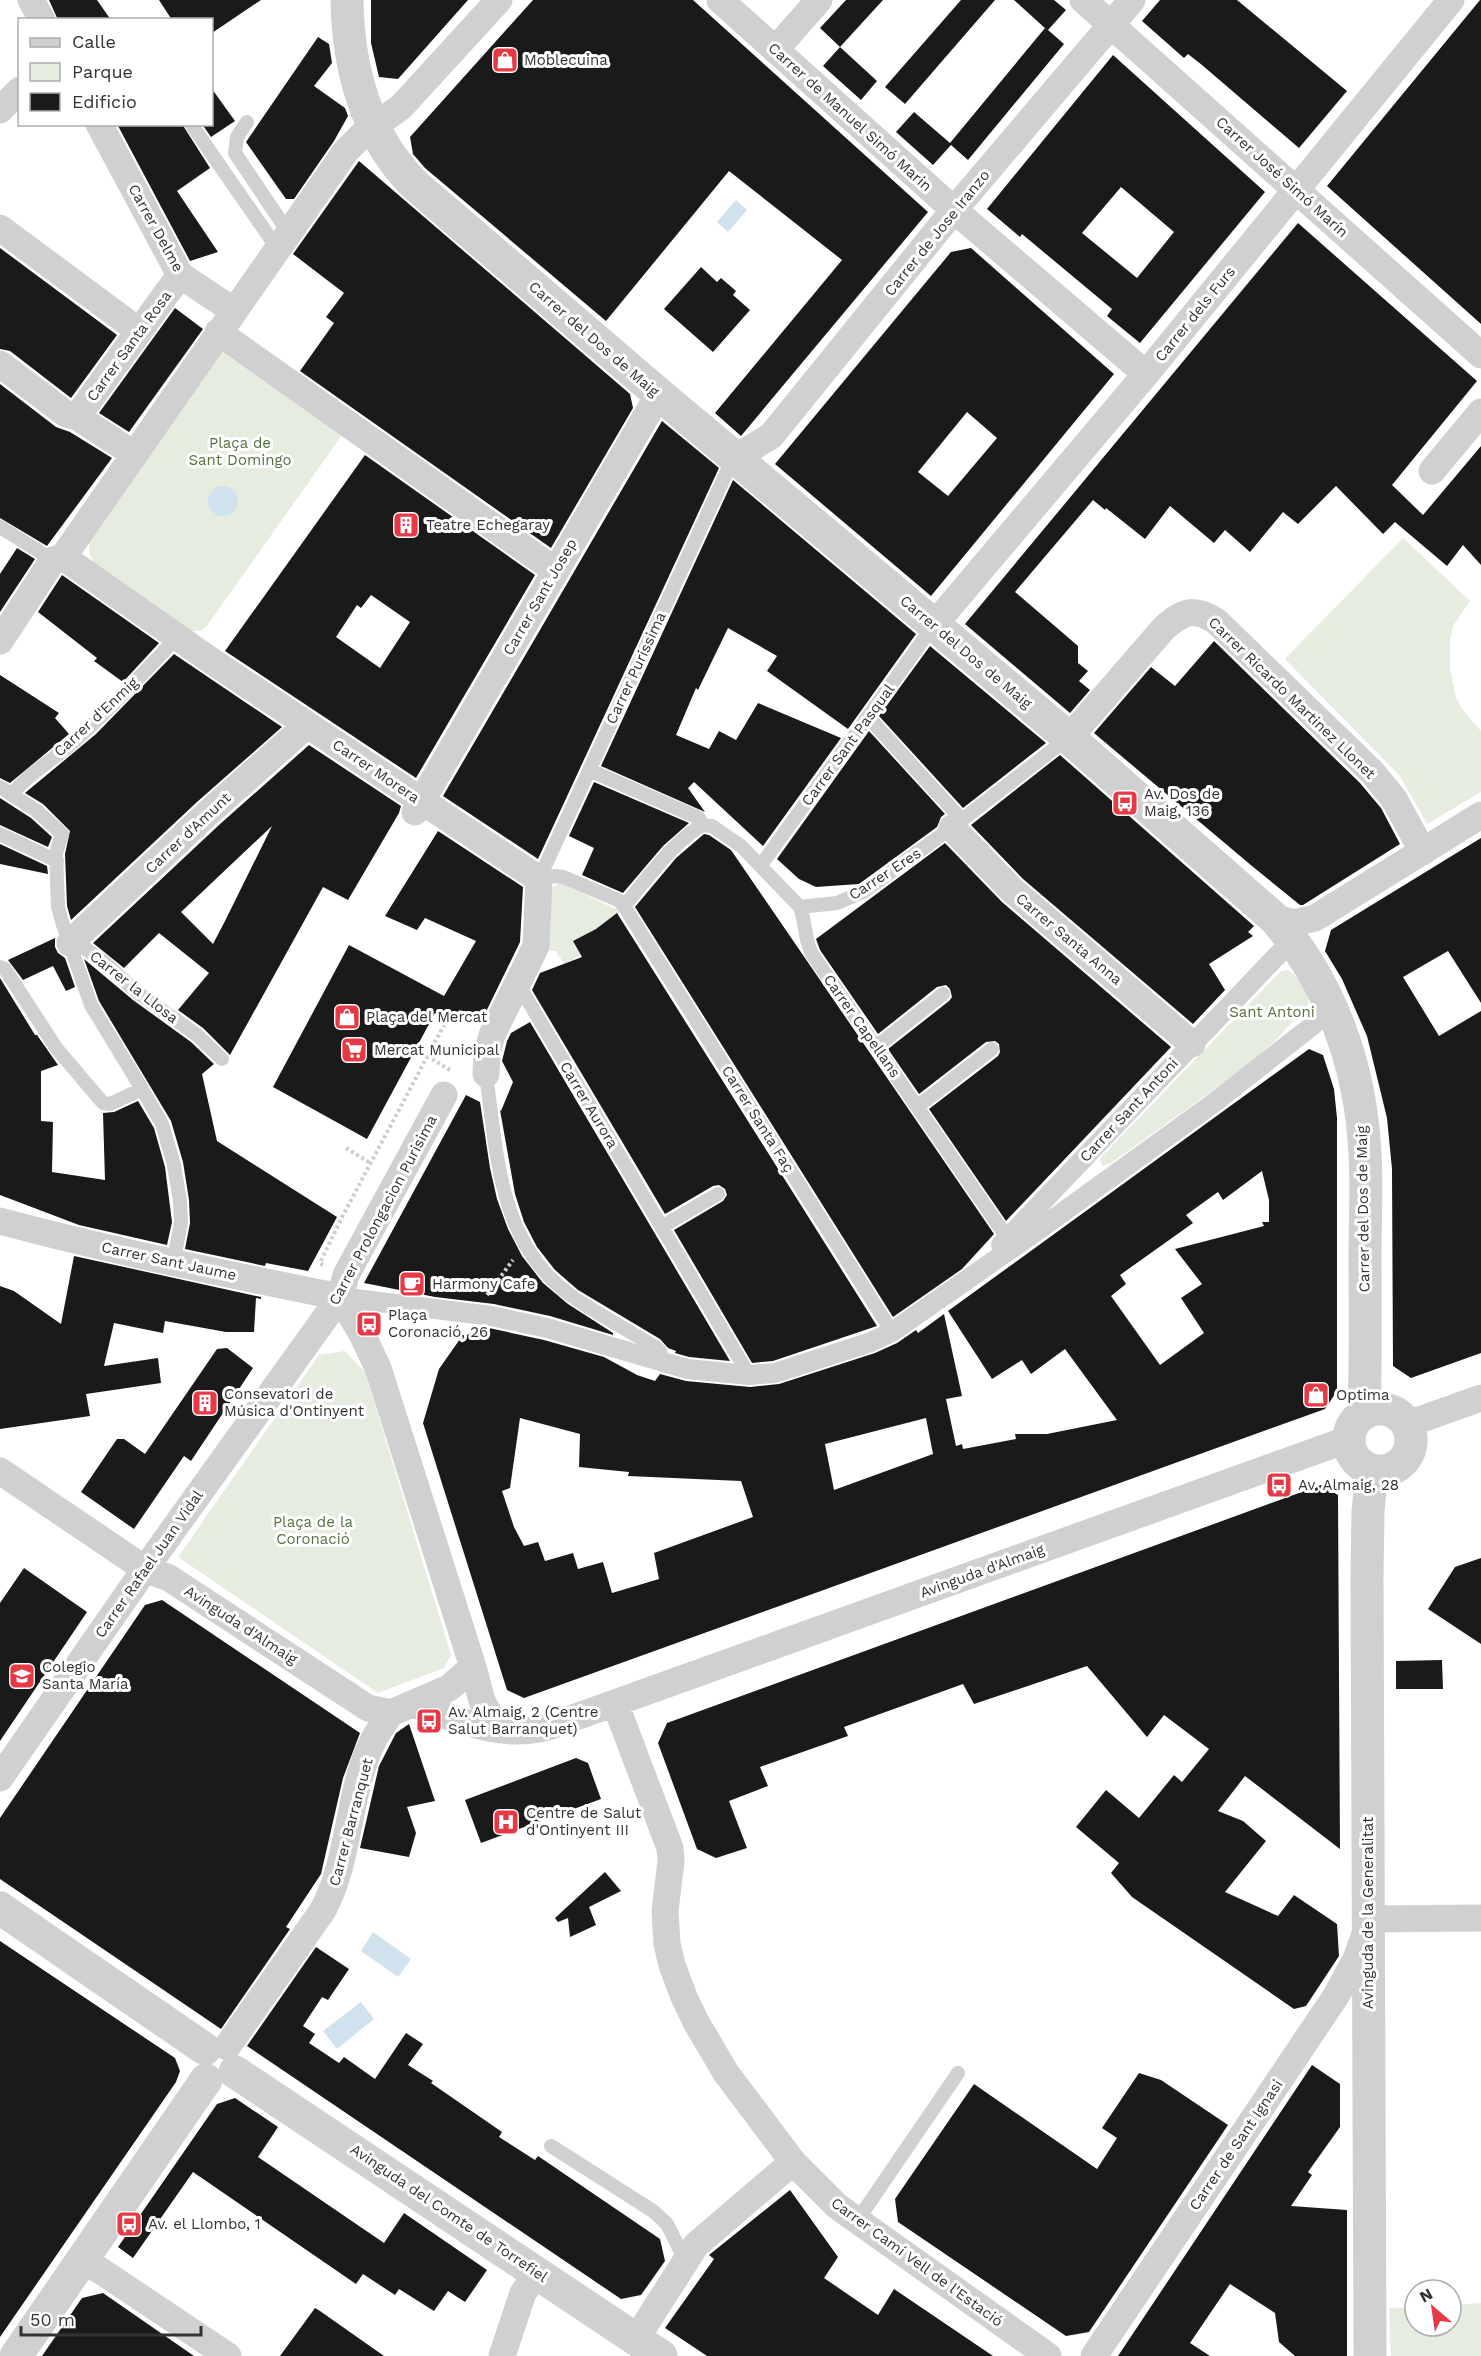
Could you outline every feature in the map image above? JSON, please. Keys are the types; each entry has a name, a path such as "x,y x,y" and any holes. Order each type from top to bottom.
{"street":[{"path":"31,0 41,18"},
{"name":"Carrer del Dos de Maig","path":"347,0 353,58 374,127 394,163 415,185 1295,931 1329,1002 1353,1069 1364,1144 1356,1426"},
{"path":"1,636 134,454 346,151 401,107 499,0"},
{"name":"Carrer de Manuel Simó Marin","path":"720,0 954,210 1146,374"},
{"path":"775,50 819,0"},
{"name":"Carrer José Simó Marín","path":"1083,0 1481,355"},
{"name":"Carrer de Jose Iranzo","path":"735,458 771,436 954,210 1132,0"},
{"name":"Carrer dels Furs","path":"934,625 1146,374 1451,0"},
{"path":"0,110 18,92"},
{"name":"Carrer Delme","path":"100,126 180,275 226,321"},
{"path":"0,228 139,331"},
{"name":"Carrer Santa Rosa","path":"77,417 180,275"},
{"path":"226,321 376,443 556,571"},
{"name":"Carrer Santa Rosa","path":"0,364 66,414 77,417 134,454"},
{"name":"Carrer Sant Josep","path":"418,806 659,394"},
{"path":"1432,471 1481,412"},
{"path":"58,558 178,636"},
{"name":"Carrer Ricardo Martinez Llonet","path":"1069,738 1164,628 1182,614 1195,612 1216,621 1383,784 1394,799 1423,852"},
{"name":"Carrer Morera","path":"178,636 307,725 418,806 539,879"},
{"name":"Carrer d'Amunt","path":"70,943 208,813 307,725"},
{"path":"1295,931 1481,815"},
{"name":"Carrer Santa Anna","path":"957,824 1012,890 1192,1044"},
{"path":"486,1074 488,1047 536,946 539,879"},
{"name":"Carrer Sant Antoni","path":"965,1280 1008,1239 1295,931"},
{"name":"Carrer Sant Antoni","path":"340,1297 491,1316 571,1334 687,1370 749,1375 775,1373 871,1342 892,1332 1041,1228 1262,1066 1312,1026 1320,1018 1329,1002"},
{"name":"Carrer Prolongacion Purisima","path":"300,1352 340,1297 346,1275 444,1095"},
{"name":"Carrer Sant Jaume","path":"0,1221 173,1263 340,1297"},
{"path":"340,1297 362,1334 378,1368 474,1667 482,1701 497,1728"},
{"path":"300,1352 328,1333 340,1331 362,1334"},
{"name":"Carrer Rafael Juan Vidal","path":"0,1778 300,1352"},
{"path":"1408,1424 1481,1398"},
{"path":"1383,1408 1401,1417 1408,1424 1411,1445 1401,1463 1392,1468 1382,1471 1363,1466 1350,1449 1356,1426 1383,1408"},
{"name":"Avinguda d'Almaig","path":"0,1471 145,1569 169,1578 368,1708 401,1709 468,1725 528,1732 615,1703 1356,1426"},
{"name":"Avinguda de la Generalitat","path":"1370,2356 1368,1533 1372,1470"},
{"path":"401,1709 449,1688 474,1667"},
{"name":"Carrer Camí Vell de l'Estació","path":"615,1703 670,1848 671,1861 665,1911 667,1944 677,1981 696,2022 716,2056 793,2162 832,2201 1048,2356"},
{"name":"Carrer Barranquet","path":"218,2062 331,1897 340,1869 363,1766 374,1740 401,1709"},
{"name":"Avinguda del Comte de Torrefiel","path":"0,1908 218,2062 649,2347"},
{"path":"1368,1923 1481,1918"},
{"name":"Carrer de Sant Ignasi","path":"1094,2356 1336,1996 1356,1959 1368,1923"},
{"path":"16,2356 218,2062"},
{"path":"649,2347 686,2260 707,2234 793,2162"},
{"path":"83,2259 228,2356"},
{"path":"502,2356 523,2293 538,2272"}],"lane":[{"path":"247,122 237,137 235,153 283,240"},
{"path":"193,126 283,240"},
{"name":"Carrer Purissima","path":"539,879 726,473 735,458"},
{"path":"0,527 58,558"},
{"name":"Carrer Sant Pasqual","path":"761,865 934,625"},
{"name":"Carrer d'Enmig","path":"12,794 25,780 74,742 93,724 178,636"},
{"path":"868,717 957,824"},
{"name":"Carrer Eres","path":"800,907 824,906 848,899 883,878 1069,738"},
{"path":"589,770 699,818 707,826 735,841 800,907"},
{"name":"Carrer la Llosa","path":"0,787 37,811 62,834 57,849 58,907 91,1005 142,1089"},
{"path":"624,906 681,842 707,826"},
{"path":"0,834 57,861"},
{"name":"Carrer Santa Faç","path":"539,879 563,877 618,900 624,906 892,1332"},
{"name":"Carrer Capellans","path":"800,907 804,918 805,936 812,954 1008,1239"},
{"name":"Carrer la Llosa","path":"70,943 86,949 105,963 138,993 197,1035 222,1059"},
{"path":"0,967 5,969 57,1049 103,1103 110,1104 142,1089 162,1124 174,1165 181,1223 173,1263"},
{"name":"Carrer Aurora","path":"517,982 749,1375"},
{"path":"876,1047 943,994"},
{"path":"917,1107 992,1049"},
{"path":"486,1074 492,1131 506,1200 524,1246 545,1272 564,1290 655,1347 660,1351 664,1364"},
{"path":"661,1227 718,1194"},
{"path":"857,2221 958,2073"},
{"path":"551,2146 653,2211 667,2224 686,2260"}],"path":[{"path":"341,1220 444,1025"},
{"path":"346,1148 372,1164"},
{"path":"472,1314 524,1246"}],"green space":[{"name":"Plaça de Sant Domingo","path":"222,352 340,434 340,438 206,627 200,631 190,631 95,565 90,555 89,543"},
{"path":"1403,538 1470,601 1453,626 1450,641 1450,669 1456,698 1462,709 1481,731 1481,792 1427,824 1400,776 1285,659"},
{"path":"560,883 620,911 596,929 573,941 581,955 564,964 556,951 545,950 547,890"},
{"name":"Sant Antoni","path":"1287,970 1295,975 1302,984 1309,1003 1277,1039 1254,1061 1111,1163 1103,1166 1100,1160 1103,1155 1281,971"},
{"name":"Plaça de la Coronació","path":"345,1351 365,1372 451,1655 444,1668 378,1693 178,1557 319,1355"},
{"path":"1481,2303 1481,2356 1391,2356 1389,2308 1403,2307 1403,2338 1463,2338 1463,2304"}],"water":[{"path":"736,200 747,210 728,232 717,222"},
{"path":"223,486 234,490 238,501 234,512 223,516 212,512 208,501 212,490"},
{"path":"373,1932 411,1959 398,1977 361,1951"},
{"path":"361,2002 374,2019 337,2049 323,2031"}],"building":[{"path":"49,0 97,0 110,18 57,18"},
{"path":"159,0 261,0 213,32 213,18 171,18"},
{"path":"371,0 468,0 398,79 379,77 371,43"},
{"path":"533,0 693,0 928,212 741,436 715,413 842,260 729,171 606,321 425,168 413,154 410,137"},
{"path":"846,0 883,0 840,47 820,28"},
{"path":"961,0 995,0 905,104 885,87"},
{"path":"1014,0 1054,0 1066,10 1048,30 1064,44 968,160 951,145 933,165 896,132 914,112 950,143 1045,28"},
{"path":"1160,0 1237,0 1347,91 1299,148 1202,65 1188,54 1184,58 1142,21"},
{"path":"1481,0 1481,324 1327,186"},
{"path":"318,37 329,44 332,63 314,86 345,108 348,116 334,141 294,199 286,199 246,142"},
{"path":"840,47 877,81 861,100 823,66"},
{"path":"1113,55 1265,192 1140,343 1107,316 1112,309 1022,234 1020,237 987,209","holes":["1121,187 1174,232 1137,278 1082,233"]},
{"path":"213,90 235,121 211,137 203,126 213,126"},
{"path":"118,126 183,126 210,168 177,191 218,252 190,261"},
{"path":"359,161 630,394 633,408 551,548 300,371 334,323 326,317 344,293 293,254"},
{"path":"1298,223 1477,381 1392,485 1423,515 1481,446 1481,565 1463,545 1447,566 1395,522 1383,534 1336,486 1298,524 1283,512 1250,552 1225,530 1214,543 1170,506 1145,539 1093,500 1015,592 1078,646 1078,663 1088,671 1079,681 1090,690 1070,713 965,624"},
{"path":"0,248 117,335 71,398 10,351 0,349"},
{"path":"971,248 1114,374 931,596 775,464 951,252","holes":["967,412 997,438 948,496 918,472"]},
{"path":"701,267 717,282 721,278 736,291 733,295 750,310 713,352 664,309"},
{"path":"175,308 203,329 129,432 99,413"},
{"path":"0,384 56,427 70,432 112,458 47,546 0,518"},
{"path":"662,421 719,468 538,859 443,796"},
{"path":"365,455 535,575 416,778 225,651","holes":["371,595 410,622 380,668 336,637 357,605 361,608"]},
{"path":"733,480 916,634 848,729 767,671 777,656 728,628 698,690 696,688 676,735 709,749 719,731 736,740 758,703 841,738 763,846 694,782 688,788 705,812 601,766"},
{"path":"17,548 35,559 0,612 0,574"},
{"path":"62,575 159,643 123,682 94,661 97,658 38,612"},
{"path":"1214,641 1360,783 1381,808 1400,844 1303,905 1300,905 1252,866 1094,733 1151,667 1175,686"},
{"path":"930,646 1046,743 963,808 879,716"},
{"path":"174,654 282,727 197,802 71,920 67,906 65,854 70,831 43,804 25,793 96,734"},
{"path":"0,675 59,713 55,718 69,734 10,783 0,778"},
{"path":"869,731 945,814 941,817 937,827 859,884 816,887 799,879 777,859"},
{"path":"309,745 401,806 348,900 323,887 230,1055 203,1028 178,1010 209,973 159,933 124,968 93,943 219,825","holes":["272,826 213,944 181,912"]},
{"path":"1060,755 1254,926 1248,932 1253,936 1209,964 1225,990 1193,1024 1023,879 971,825"},
{"path":"594,782 689,823 663,846 623,893 582,875 594,848 569,836"},
{"path":"0,798 31,818 52,837 48,847 0,825"},
{"path":"438,831 523,887 520,942 482,1020 460,1010 449,1020 435,1013 367,1139 273,1087 349,945 444,996 476,941 425,918 417,930 385,916"},
{"path":"704,834 731,850 994,1234 962,1269 893,1317 635,907 676,858"},
{"path":"1481,838 1481,1003 1448,951 1403,977 1439,1036 1481,1011 1481,1353 1411,1378 1393,1366 1392,1169 1387,1118 1367,1036 1342,979 1325,951 1331,930"},
{"path":"945,843 1002,902 1171,1047 1006,1221 929,1109 998,1056 999,1044 995,1041 986,1042 919,1094 888,1049 949,1001 952,997 950,989 946,985 937,987 878,1034 820,950 816,939"},
{"path":"0,844 47,866 48,874 0,864"},
{"path":"617,913 877,1326 773,1361 752,1363 674,1230 723,1201 727,1195 725,1189 719,1185 713,1186 665,1214 532,990 540,973 582,957 573,941 596,929"},
{"path":"55,938 55,947 58,953 65,958 75,987 66,991 53,966 23,980 8,960"},
{"path":"84,959 133,1000 191,1042 214,1064 202,1074 217,1141 337,1217 308,1271 266,1263 265,1266 185,1249 190,1223 189,1200 183,1162 171,1121 99,1001"},
{"path":"0,978 35,1035 58,1065 41,1071 41,1121 53,1122 52,1172 105,1180 103,1113 114,1112 138,1101 154,1128 165,1167 172,1222 167,1245 79,1225 0,1195"},
{"path":"530,1022 730,1361 689,1357 675,1353 676,1351 668,1348 660,1339 578,1290 555,1270 537,1247 524,1222 515,1194 500,1110 513,1082 502,1061 507,1041 511,1033"},
{"path":"1309,1049 1323,1055 1334,1089 1337,1118 1337,1391 1325,1409 524,1698 507,1690 423,1423 439,1369 460,1339 481,1327 489,1328 544,1340 604,1357 637,1375 655,1381 660,1374 686,1381 750,1387 779,1384 875,1353 897,1343 916,1330 918,1333 944,1314 962,1396 946,1399 956,1446 962,1444 963,1449 1016,1439 1015,1434 1047,1434 1117,1420 1065,1349 1031,1374 1022,1360 992,1379 948,1311","holes":["1262,1171 1269,1200 1269,1222 1262,1222 1264,1226 1175,1249 1202,1284 1181,1298 1204,1333 1160,1365 1111,1296 1126,1284 1120,1275 1193,1223 1186,1215 1218,1192 1223,1200","520,1418 580,1434 579,1467 629,1472 628,1476 741,1481 753,1517 654,1553 659,1579 612,1593 603,1562 578,1569 573,1553 545,1561 538,1542 524,1546 514,1527 502,1491 510,1488","926,1418 933,1454 834,1490 825,1444"]},
{"path":"466,1095 480,1102 497,1199 508,1229 522,1256 543,1283 568,1304 613,1335 550,1316 494,1304 435,1297 364,1283"},
{"path":"74,1256 261,1297 261,1299 256,1298 254,1332 226,1332 165,1321 163,1333 114,1323 104,1366 158,1358 161,1383 86,1394 90,1416 0,1429 0,1286 14,1291 61,1324"},
{"path":"227,1348 253,1368 191,1461 184,1456 134,1529 81,1492 117,1439 124,1439 145,1454 217,1349"},
{"path":"1321,1485 1338,1495 1340,1849 1245,1776 1218,1811 1243,1821 1266,1841 1225,1892 1278,1916 1294,1895 1337,1924 1339,1956 1306,2006 1294,2009 1132,1897 1111,1873 1119,1863 1076,1827 1106,1790 1139,1818 1174,1775 1182,1782 1209,1749 1164,1715 1147,1737 1087,1666 974,1704 963,1684 844,1727 848,1736 760,1767 768,1786 729,1801 747,1848 716,1858 697,1849 658,1743 667,1723"},
{"path":"1481,1558 1481,1644 1428,1609 1455,1567"},
{"path":"24,1568 87,1612 0,1741 0,1603"},
{"path":"162,1600 360,1733 343,1778 321,1874 286,1927 290,1929 221,2029 0,1879 0,1818 145,1605"},
{"path":"1442,1660 1443,1689 1396,1689 1396,1661"},
{"path":"409,1724 435,1801 407,1807 416,1833 409,1857 360,1848 379,1766 396,1733"},
{"name":"Centre de Salut d'Ontinyent III","path":"576,1758 588,1763 601,1799 481,1843 465,1800"},
{"path":"605,1872 621,1891 589,1907 596,1925 570,1937 568,1918 558,1922 555,1918"},
{"path":"0,1941 175,2058 180,2071 176,2082 0,2337"},
{"path":"316,1947 349,1969 328,2000 322,1997 303,2026 315,2034 309,2043 339,2063 344,2057 375,2079 406,2033 423,2044 408,2065 502,2132 499,2137 535,2160 538,2156 660,2239 665,2261 641,2295 621,2299 247,2046"},
{"path":"1312,2065 1340,2084 1340,2127 1308,2172 1312,2175 1291,2206 1347,2210 1347,2356 1295,2356 1279,2342 1275,2313 1230,2284 1190,2343 1210,2356 1118,2356"},
{"path":"1139,2073 1161,2080 1228,2125 1089,2332 1066,2336 898,2222 895,2199 974,2084 1097,2169 1117,2138 1102,2128"},
{"path":"235,2098 278,2127 258,2157 384,2243 404,2213 487,2270 465,2302 448,2291 434,2311 399,2289 395,2295 363,2274 356,2284 193,2172 133,2258 118,2247 217,2104"},
{"path":"790,2190 838,2257 824,2278 878,2315 894,2289 993,2356 707,2356 665,2328 714,2259 709,2255"},
{"path":"103,2293 194,2356 42,2356 82,2298"},
{"path":"315,2308 320,2311 384,2356 280,2356"}],"place":[{"name":"Moblecuina","path":"505,60"},
{"name":"Teatre Echegaray","path":"406,525"},
{"name":"Av. Dos de Maig, 136","path":"1125,803"},
{"name":"Plaça del Mercat","path":"347,1017"},
{"name":"Mercat Municipal","path":"354,1050"},
{"name":"Harmony Cafe","path":"412,1284"},
{"name":"Plaça Coronació, 26","path":"369,1324"},
{"name":"Optima","path":"1316,1395"},
{"name":"Consevatori de Música d'Ontinyent","path":"205,1403"},
{"name":"Av. Almaig, 28","path":"1279,1485"},
{"name":"Colegio Santa María","path":"22,1676"},
{"name":"Av. Almaig, 2 (Centre Salut Barranquet)","path":"429,1721"},
{"name":"Centre de Salut d'Ontinyent III","path":"506,1822"},
{"name":"Av. el Llombo, 1","path":"129,2224"}]}
